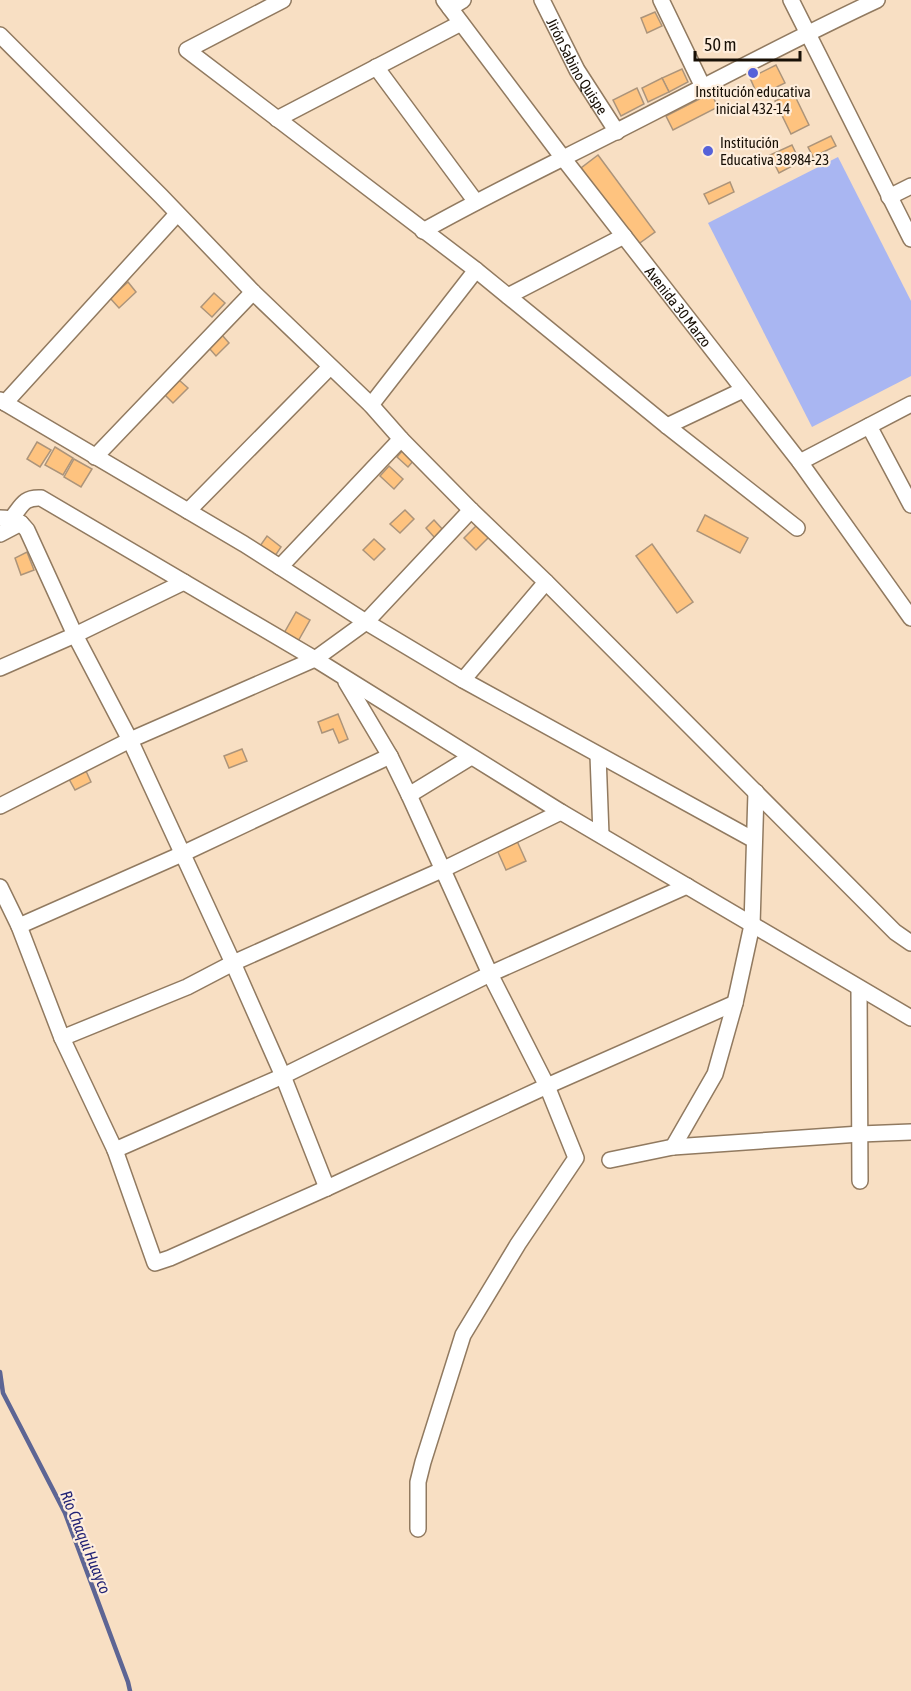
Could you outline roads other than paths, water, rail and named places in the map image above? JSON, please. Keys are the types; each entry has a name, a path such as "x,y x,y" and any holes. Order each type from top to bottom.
{"street":[{"path":"282,0 187,50 476,270 797,528"},
{"name":"Jirón Sabino Quispe","path":"542,0 577,70 617,132"},
{"path":"661,0 703,87"},
{"path":"791,0 911,239"},
{"path":"423,231 476,201 877,0"},
{"name":"Avenida 30 Marzo","path":"452,3 460,23 800,462 910,615"},
{"path":"277,118 460,23"},
{"path":"0,34 253,292 371,405 471,510 546,582 895,932 911,943"},
{"path":"376,67 476,201"},
{"path":"889,197 911,186"},
{"path":"177,214 2,402 188,511 463,680 754,840"},
{"path":"508,296 624,236"},
{"path":"371,405 476,270"},
{"path":"95,457 253,292"},
{"path":"188,511 330,367"},
{"path":"668,426 743,390"},
{"path":"800,462 911,404"},
{"path":"869,426 911,505"},
{"path":"280,567 401,439"},
{"path":"0,534 25,500 32,497 41,498 315,659 561,812 911,1018"},
{"path":"0,806 130,740 315,659 366,622 471,510"},
{"path":"11,520 27,530 75,635 130,740 283,1076 327,1188"},
{"path":"0,668 75,635 184,582"},
{"path":"463,680 546,582"},
{"path":"345,679 390,756 409,795 490,974 547,1086 576,1158 518,1244 463,1335 418,1482 418,1529"},
{"path":"598,755 601,835"},
{"path":"19,926 182,854 390,756"},
{"path":"409,795 471,757"},
{"path":"673,1147 715,1074 735,1003 752,925 756,792"},
{"path":"62,1038 187,987 233,963 444,869 561,812"},
{"path":"115,1150 283,1076 490,974 687,886"},
{"path":"0,887 19,926 62,1038 115,1150 155,1263 327,1188 547,1086 735,1003"},
{"path":"859,988 860,1181"},
{"path":"610,1160 673,1147 911,1132"}],"waterway":[{"name":"Río Chaqui Huayco","path":"0,1372 3,1393 65,1513 130,1691"}],"place":[{"name":"Institución educativa inicial 432-14","path":"753,73"},
{"name":"Institución Educativa 38984-23","path":"708,151"}]}
